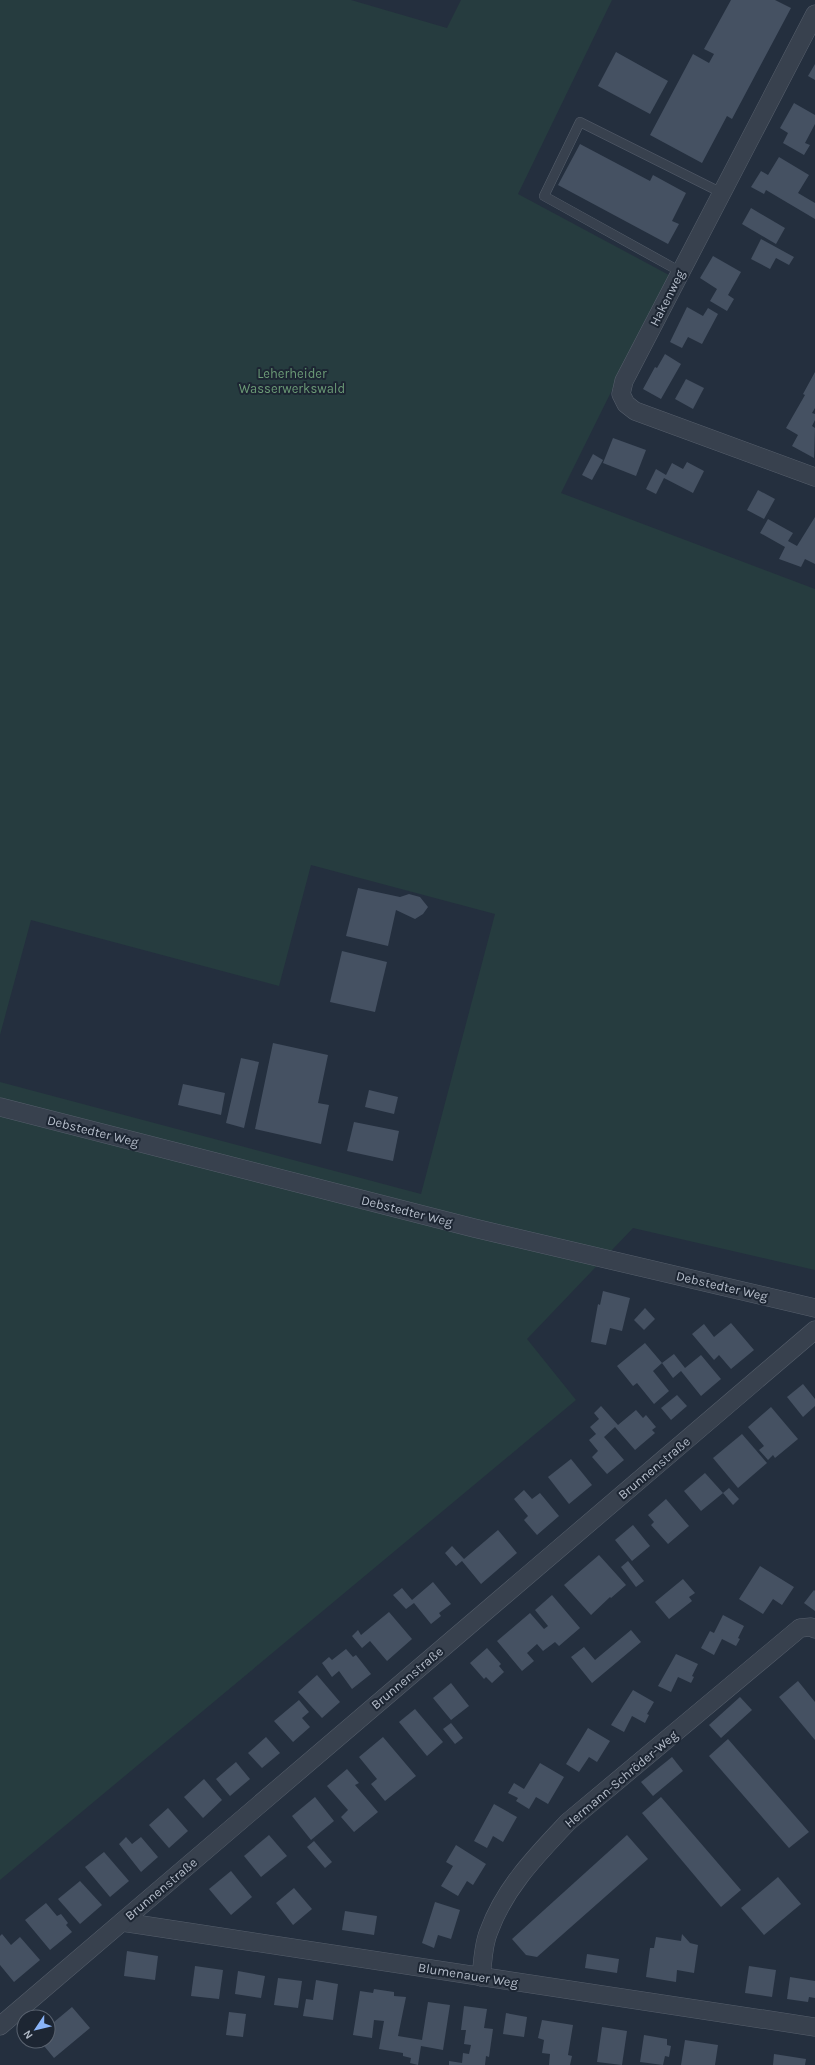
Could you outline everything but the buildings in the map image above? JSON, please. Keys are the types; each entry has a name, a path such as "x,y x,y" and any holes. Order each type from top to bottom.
{"street":[{"name":"Hakenweg","path":"815,14 624,380 621,394 626,404 635,412 815,477"},
{"name":"Debstedter Weg","path":"0,1107 474,1228 815,1308"},
{"name":"Brunnenstraße","path":"0,2026 815,1330"},
{"name":"Hermann-Schröder-Weg","path":"480,1976 488,1932 506,1894 535,1856 563,1827 800,1628 815,1628"},
{"name":"Blumenauer Weg","path":"122,1922 815,2027"}],"lane":[{"path":"680,272 544,196 580,122 722,193"}],"green space":[{"name":"Leherheider Wasserwerkswald","path":"0,0 351,0 447,28 461,0 612,0 518,194 669,275 561,493 815,589 815,1270 633,1228 527,1339 576,1400 0,1880 0,1082 421,1194 495,914 311,865 279,986 31,920 0,1035"}]}
